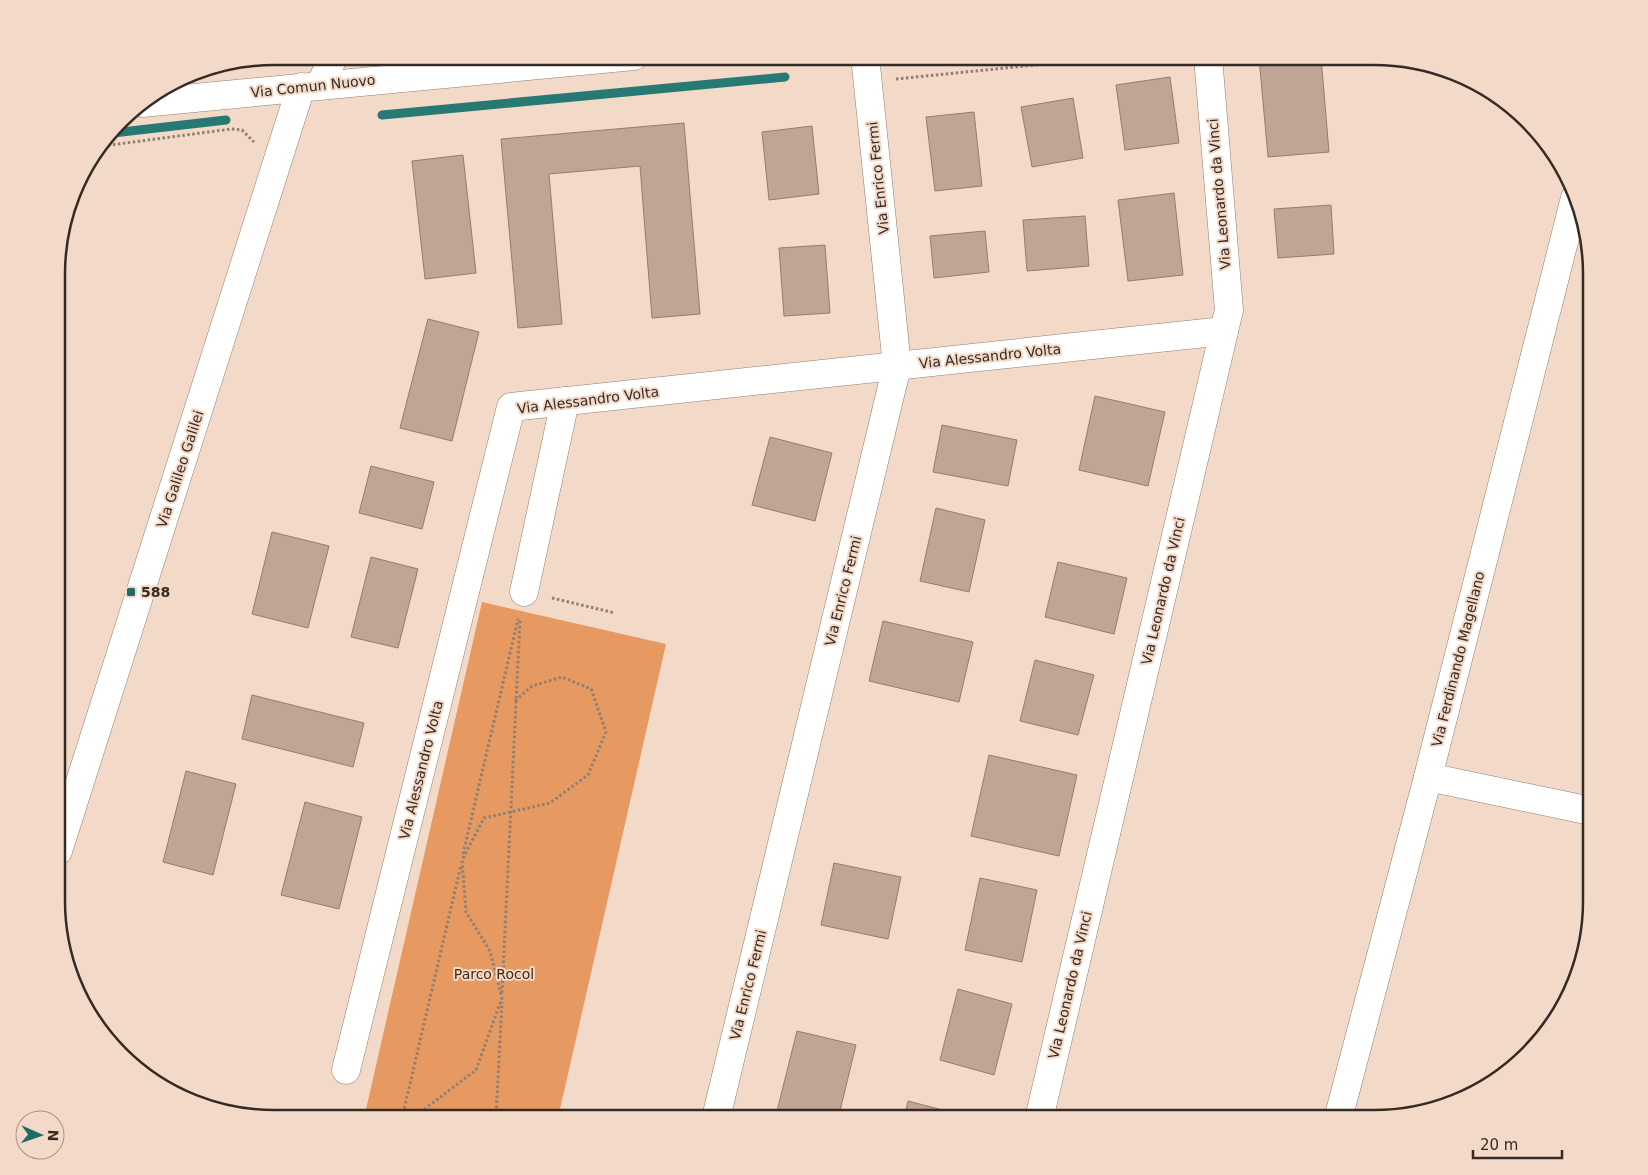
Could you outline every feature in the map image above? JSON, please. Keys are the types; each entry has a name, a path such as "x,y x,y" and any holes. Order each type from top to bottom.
{"street":[{"name":"Via Galileo Galilei","path":"65,830 310,86 327,65"},
{"name":"Via Comun Nuovo","path":"156,102 310,86 392,67 436,65"},
{"name":"Via Leonardo da Vinci","path":"1041,1110 1229,310 1209,65"},
{"name":"Via Enrico Fermi","path":"718,1110 898,366 866,69"},
{"name":"Via Ferdinando Magellano","path":"1340,1110 1428,777 1572,208"},
{"name":"Via Alessandro Volta","path":"346,1070 511,407 1224,331"},
{"path":"522,600 566,401"},
{"path":"1428,777 1583,809"}],"path":[{"path":"866,69 949,65"},
{"path":"110,145 231,129 242,130 260,149"},
{"path":"496,1110 515,700 522,600"},
{"path":"404,1110 522,600"},
{"path":"425,1110 476,1070 502,998 490,951 466,912 462,860 484,818 550,803 588,775 606,732 591,689 562,677 532,686 515,700"}],"green space":[{"name":"Parco Rocol","path":"482,602 666,644 560,1110 366,1110"}],"building":[{"path":"1260,65 1322,65 1329,152 1268,157"},
{"path":"1170,77 1179,143 1125,150 1116,85"},
{"path":"1073,98 1083,158 1032,167 1021,107"},
{"path":"974,112 982,186 935,191 926,117"},
{"path":"684,123 700,314 652,318 640,166 549,174 562,324 518,328 501,139"},
{"path":"812,126 819,194 769,200 762,132"},
{"path":"463,155 476,273 425,279 412,161"},
{"path":"1174,193 1183,275 1128,281 1118,200"},
{"path":"1331,205 1334,254 1278,258 1274,209"},
{"path":"1085,216 1089,266 1027,271 1023,220"},
{"path":"985,231 989,272 934,278 930,236"},
{"path":"825,245 830,313 784,316 779,248"},
{"path":"428,319 479,332 452,441 400,428"},
{"path":"1095,396 1165,412 1148,486 1079,470"},
{"path":"942,425 1017,440 1008,486 933,472"},
{"path":"770,437 832,453 815,521 752,505"},
{"path":"371,466 434,482 422,529 359,513"},
{"path":"936,508 985,520 969,592 920,581"},
{"path":"272,532 329,546 308,628 252,614"},
{"path":"371,557 418,569 398,648 351,637"},
{"path":"1058,562 1127,578 1114,634 1045,617"},
{"path":"883,621 973,642 959,702 869,681"},
{"path":"1035,660 1094,675 1078,735 1020,721"},
{"path":"252,695 364,723 353,767 242,739"},
{"path":"989,755 1077,775 1059,856 971,836"},
{"path":"186,771 236,784 213,875 163,862"},
{"path":"305,802 362,817 339,909 281,895"},
{"path":"834,863 901,877 888,939 821,925"},
{"path":"980,878 1037,890 1022,962 965,950"},
{"path":"958,989 1012,1004 994,1075 940,1060"},
{"path":"797,1031 856,1045 840,1110 777,1110"},
{"path":"908,1101 943,1110 906,1110"}],"waterway":[{"path":"382,115 785,77"},
{"path":"120,132 226,120"}],"place":[{"name":"588","path":"131,592"}]}
